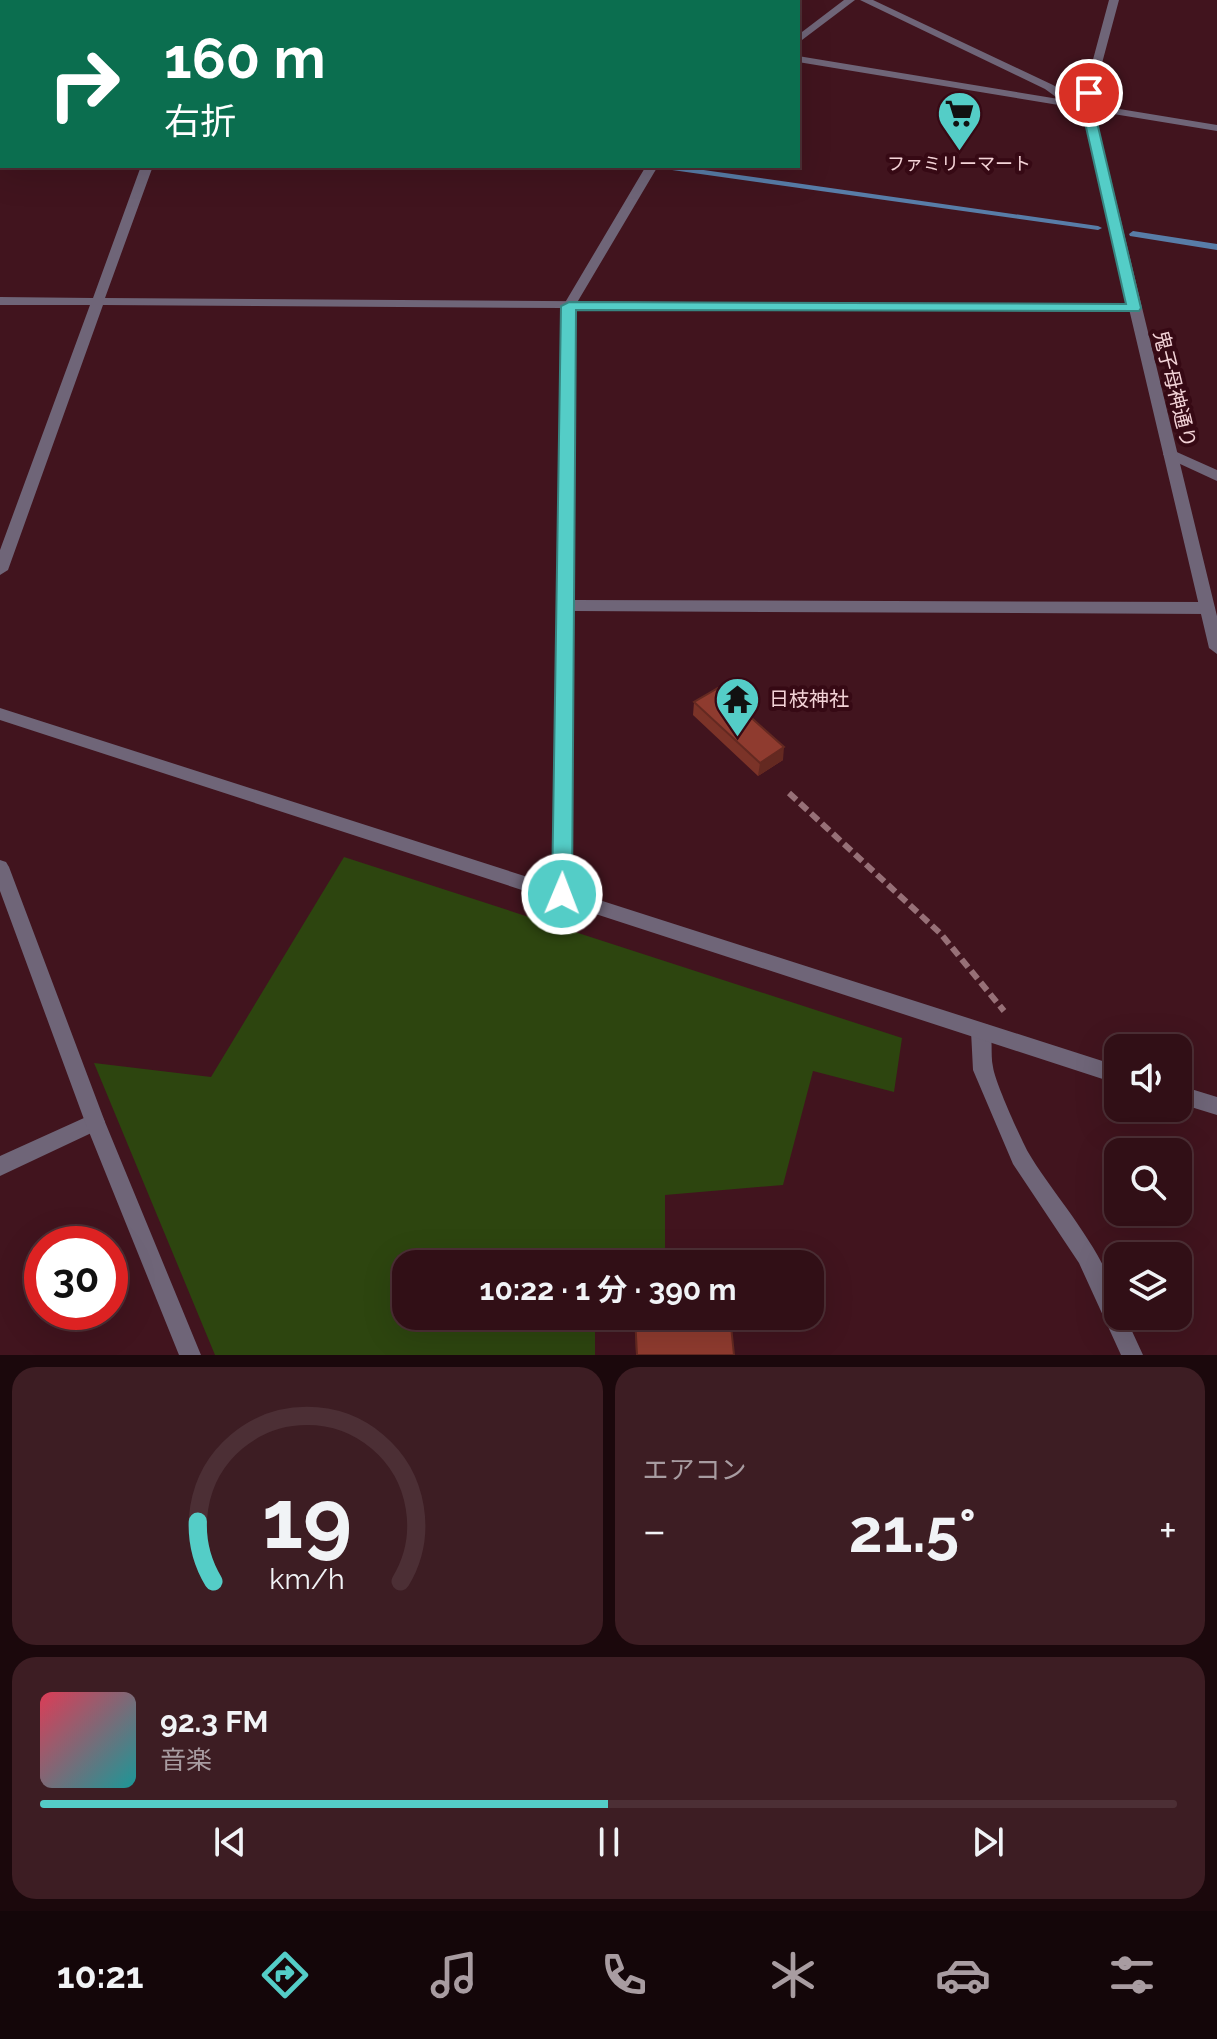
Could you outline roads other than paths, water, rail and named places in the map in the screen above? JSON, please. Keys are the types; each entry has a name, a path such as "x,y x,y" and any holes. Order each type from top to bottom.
{"street":[{"path":"800,38 850,0"},
{"path":"865,0 1049,87 1064,101"},
{"name":"鬼子母神通り","path":"1114,0 1089,93 1089,106 1134,308 1217,648"},
{"path":"800,59 1217,128"},
{"path":"0,570 146,168"},
{"path":"562,894 569,306 651,168"},
{"path":"0,301 1134,308"},
{"path":"1170,454 1217,476"},
{"path":"567,605 1207,608"},
{"path":"0,714 1104,1071"},
{"path":"0,867 95,1122 190,1355"},
{"path":"981,1031 983,1070 1020,1157 1086,1256 1132,1355"},
{"path":"1192,1098 1217,1106"},
{"path":"0,1166 95,1122"}],"waterway":[{"path":"672,168 1098,228"},
{"path":"1133,234 1217,247"}],"place":[{"name":"ファミリーマート","path":"959,153"},
{"name":"日枝神社","path":"738,738"}]}
